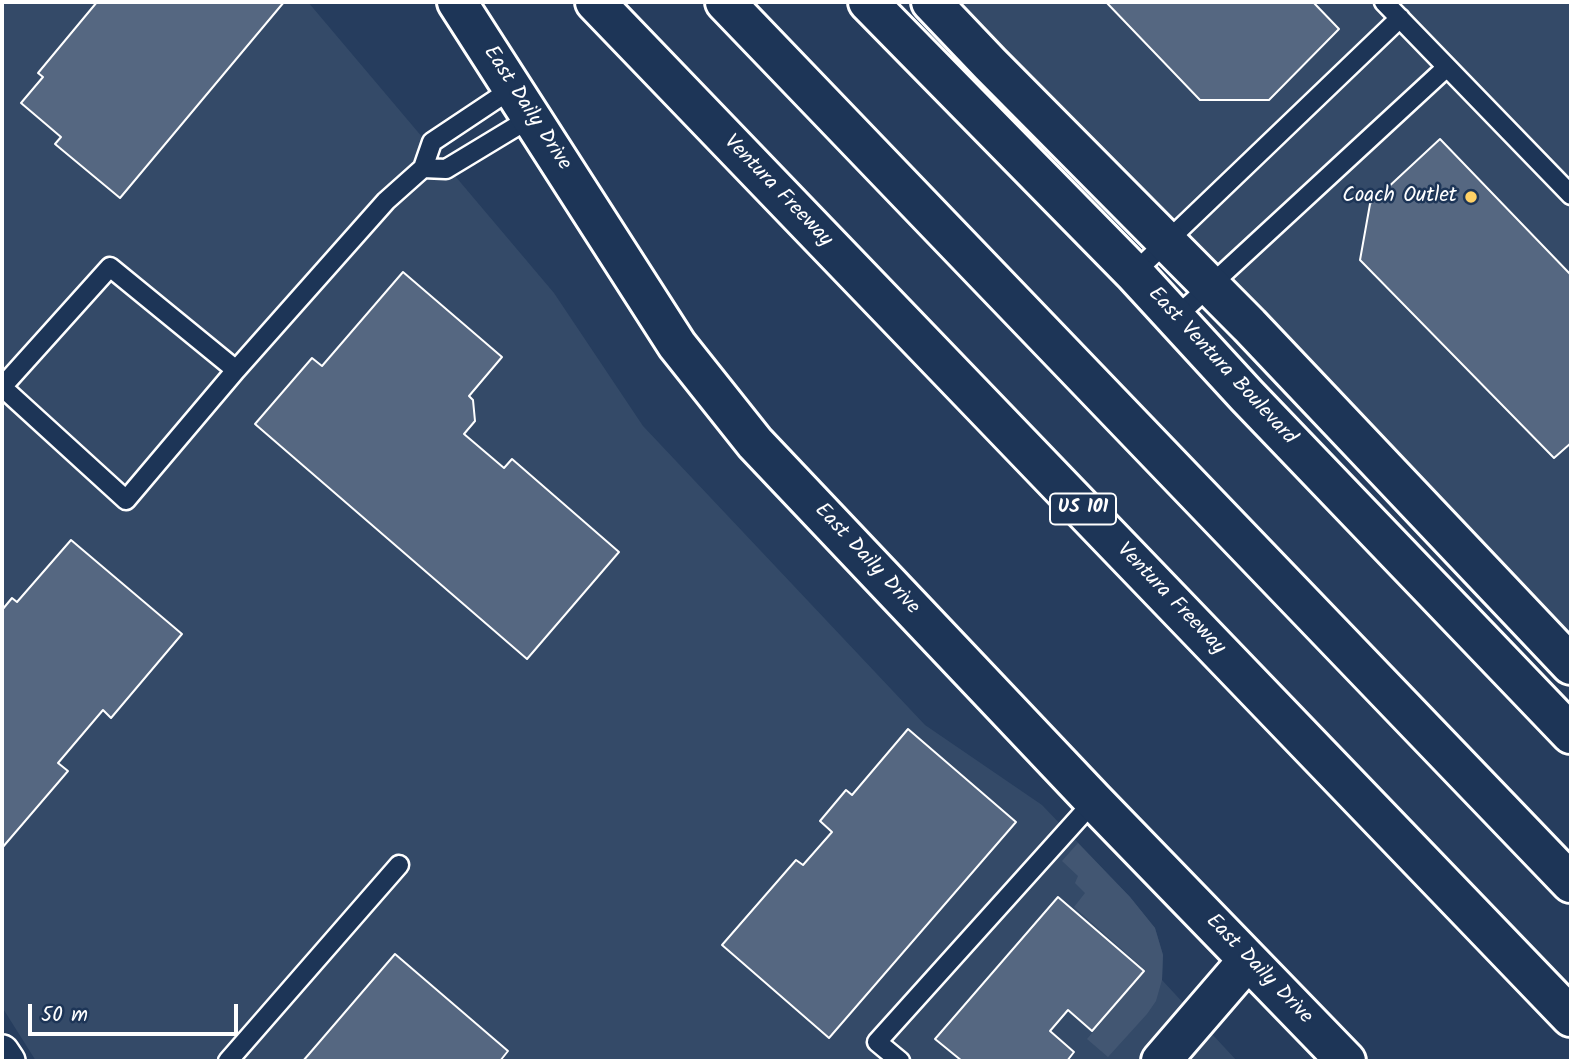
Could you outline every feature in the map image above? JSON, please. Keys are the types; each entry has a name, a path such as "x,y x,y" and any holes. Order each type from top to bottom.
{"main road":[{"name":"East Daily Drive","path":"457,2 677,345 754,443 1094,801 1346,1061"},
{"name":"Ventura Freeway","path":"595,2 1571,1017"},
{"path":"725,2 1571,883"},
{"name":"East Ventura Boulevard","path":"868,2 1134,273 1247,396 1571,734"},
{"path":"930,2 1249,326 1571,665"},
{"path":"1161,1061 1248,960"}],"street":[{"path":"2,1052 8,1061"}],"lane":[{"path":"1384,2 1571,195"},
{"path":"1134,273 1400,18"},
{"path":"1175,318 1447,67"},
{"path":"423,168 446,169 522,103"},
{"path":"236,370 110,268 2,387 125,500 386,201 423,168 432,142 522,103"},
{"path":"900,1061 877,1042 1094,801"},
{"path":"228,1061 399,865"}],"shaded area":[{"path":"2,2 308,2 554,293 643,426 925,725 1042,805 1130,897 1155,928 1163,955 1162,980 1237,1061 36,1061 2,1007"},
{"path":"951,2 1571,2 1571,643"},
{"path":"1078,843 1130,897 1155,928 1163,955 1162,980 1156,1001 1108,1057 1087,1039 1145,970 1074,907 1085,893 1075,883 1078,876 1062,861"}],"building":[{"path":"97,2 284,2 120,198 55,144 61,137 21,103 43,77 38,73"},
{"path":"1106,2 1313,2 1339,29 1269,100 1200,100"},
{"path":"1440,139 1571,275 1571,443 1554,458 1360,260 1370,204"},
{"path":"403,272 502,357 469,396 473,400 475,421 464,434 504,468 512,459 619,552 527,659 255,424 312,358 322,366"},
{"path":"71,540 182,634 111,718 103,710 58,763 68,771 2,848 2,610 12,598 17,602"},
{"path":"908,729 1016,822 829,1038 722,945 796,860 803,865 832,832 820,821 846,790 852,795"},
{"path":"1058,897 1144,971 1092,1031 1068,1010 1050,1031 1074,1052 1067,1061 962,1061 935,1039"},
{"path":"395,954 508,1051 500,1061 303,1061"}],"place":[{"name":"Coach Outlet","path":"1471,197"}]}
